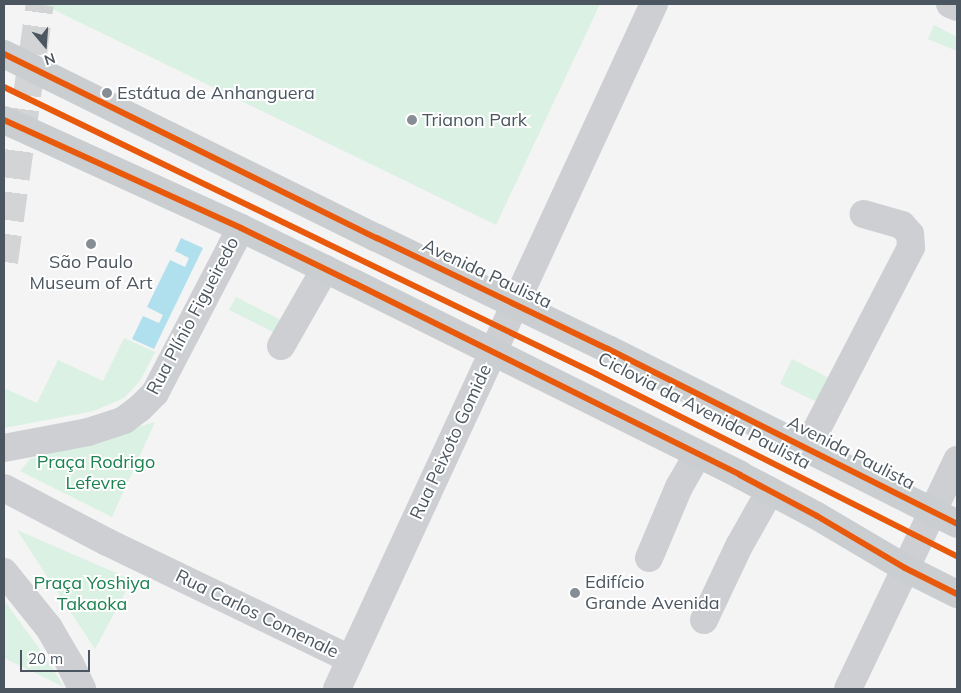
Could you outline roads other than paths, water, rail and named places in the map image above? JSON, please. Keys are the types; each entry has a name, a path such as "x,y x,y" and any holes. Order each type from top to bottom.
{"main road":[{"name":"Avenida Paulista","path":"4,54 377,238 514,303 957,524"},
{"path":"4,120 241,228 493,352 770,491 905,568 957,594"}],"street":[{"name":"Rua Peixoto Gomide","path":"336,689 654,4"},
{"path":"950,4 957,7"},
{"path":"807,448 911,247 910,234 902,225 864,214"},
{"name":"Rua Plínio Figueiredo","path":"4,448 88,432 124,420 140,408 155,393 241,228"},
{"path":"281,346 325,269"},
{"path":"649,558 679,487 698,454"},
{"path":"848,689 957,460"},
{"name":"Rua Carlos Comenale","path":"4,488 107,542 350,659"},
{"path":"704,620 739,546 770,491"},
{"path":"4,572 49,628 82,689"}],"water":[{"path":"181,238 203,248 154,349 132,339 143,316 159,323 163,315 147,307 170,260 185,267 189,258 175,251"}],"tunnel":[{"path":"4,262 40,4"}],"place":[{"name":"Estátua de Anhanguera","path":"107,93"},
{"name":"Trianon Park","path":"412,120"},
{"name":"São Paulo Museum of Art","path":"91,244"},
{"name":"Edifício Grande Avenida","path":"575,593"}],"park label":[{"name":"Praça Rodrigo Lefevre","path":"96,473"},
{"name":"Praça Yoshiya Takaoka","path":"92,594"}]}
